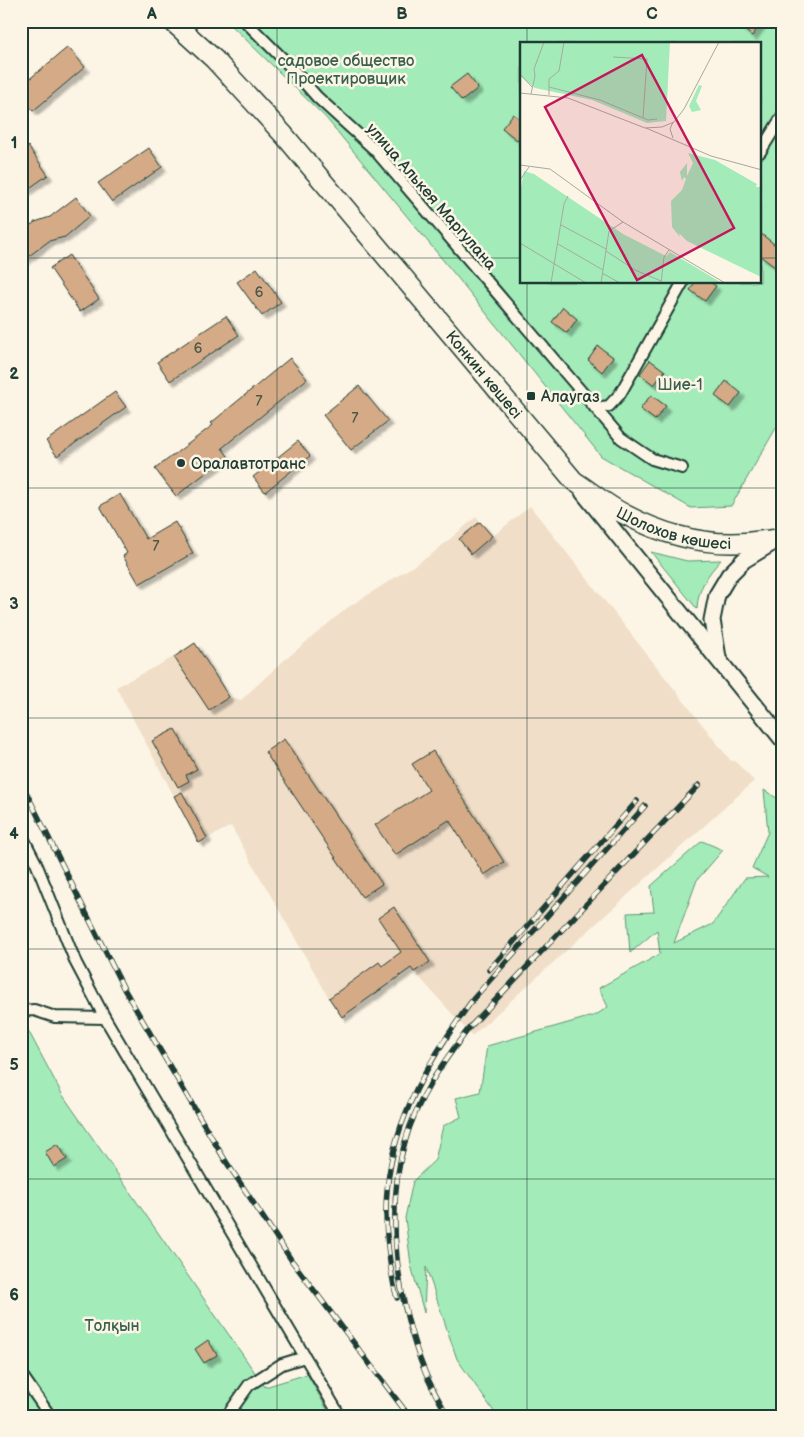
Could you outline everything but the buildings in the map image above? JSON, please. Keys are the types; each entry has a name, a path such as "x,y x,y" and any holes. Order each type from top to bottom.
{"highway":[{"name":"Конкин көшесі","path":"172,21 214,59 284,135 574,481"},
{"name":"Шолохов көшесі","path":"574,481 626,515 686,539 712,543 740,544 781,538"}],"main road":[{"name":"Конкин көшесі","path":"574,481 783,740"},
{"path":"718,660 712,620 717,595 729,575 744,560 781,538"}],"street":[{"name":"улица Алькея Маргулана","path":"245,21 287,63 317,97 374,148 621,438 652,459 682,468"},
{"path":"762,149 783,115"},
{"path":"596,408 609,406 620,394 682,284"},
{"path":"21,834 36,863 76,962 105,1018 340,1416"},
{"path":"21,1011 34,1010 55,1017 105,1018"},
{"path":"227,1416 249,1384 282,1364 305,1357"},
{"path":"21,1374 50,1416"}],"shaded area":[{"path":"530,506 731,761 735,761 754,781 472,1036 411,968 342,1017 329,998 231,826 199,843 116,687 174,657 195,643 229,697 241,700 281,663 347,608 432,554 476,517 493,536"}],"green space":[{"name":"Шие-1","path":"227,21 783,21 783,416 731,506 691,508 601,456 326,118"},
{"path":"651,552 687,561 721,560 704,582 699,595 697,609"},
{"path":"764,790 783,802 783,1416 497,1416 457,1359 426,1267 424,1313 411,1265 405,1218 413,1181 435,1160 443,1126 461,1117 456,1098 480,1092 487,1046 596,1015 608,1007 599,988 660,954 657,930 630,953 627,913 654,912 651,886 702,841 723,850 697,880 674,943 713,924 745,878 768,877 752,868 768,832"},
{"name":"Толқын","path":"21,1017 62,1094 265,1387 307,1374 331,1416 21,1416"}],"railway":[{"path":"21,782 124,989 225,1160 292,1261 409,1416"},
{"path":"448,1416 427,1378 416,1346 401,1288 397,1258 395,1198 405,1142 416,1110 432,1081 470,1027 699,785"},
{"path":"489,970 637,801"},
{"path":"397,1298 392,1279 388,1246 386,1211 388,1177 395,1145 419,1084 435,1055 474,998 645,806"}],"place":[{"name":"Алаугаз","path":"531,396"},
{"name":"Оралавтотранс","path":"181,463"}],"park label":[{"name":"садовое общество Проектировщик","path":"346,69"}]}
